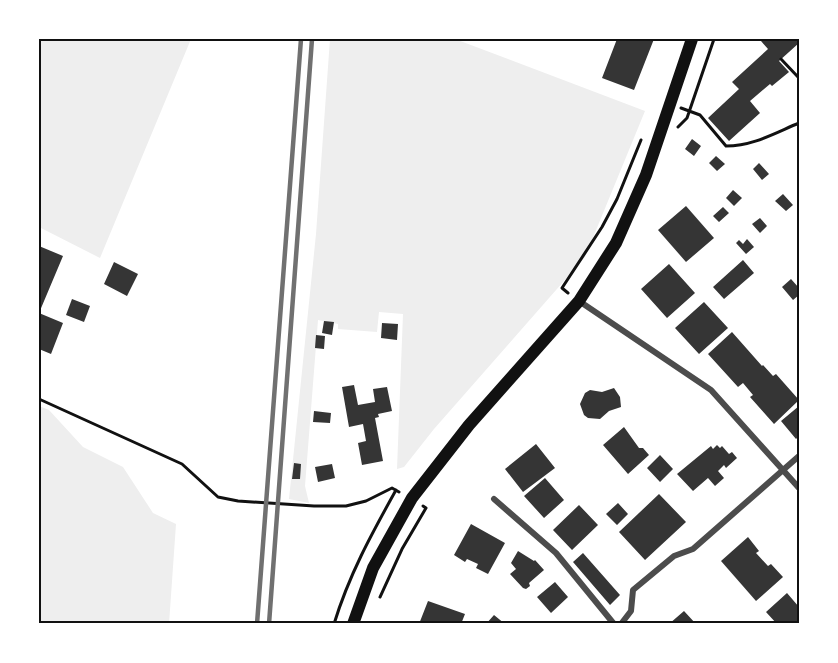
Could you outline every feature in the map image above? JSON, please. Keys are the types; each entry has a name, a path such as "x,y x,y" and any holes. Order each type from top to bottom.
{"main road":[{"path":"353,624 373,568 412,498 469,425 579,301 616,243 646,175 692,39"}],"street":[{"path":"579,301 711,390 799,488"},
{"path":"621,624 631,611 633,590 674,556 693,549 799,456"},
{"path":"494,499 556,553 614,624"}],"path":[{"path":"781,59 799,77"},
{"path":"671,105 700,116 726,146 740,146 762,140 799,123"},
{"path":"579,301 562,288 603,227 644,133"},
{"path":"39,399 182,465 218,497 238,501 314,506"}],"shaded area":[{"path":"39,39 191,39 100,258 39,227"},
{"path":"330,39 455,39 645,111 585,257 434,429 404,467 397,469 403,314 379,312 377,332 338,329 338,324 318,320 305,486 309,503 289,499 316,234"},
{"path":"39,406 49,410 83,447 123,467 153,513 176,524 169,624 39,624"}],"building":[{"path":"617,39 654,39 634,90 602,78"},
{"path":"763,39 799,39 799,43 779,61 789,72 750,101 760,113 729,141 708,118 739,89 732,82 768,49 761,41"},
{"path":"692,139 701,146 694,156 685,149"},
{"path":"716,156 725,164 717,171 709,163"},
{"path":"759,163 769,174 762,180 753,169"},
{"path":"733,190 742,198 734,206 726,198"},
{"path":"783,194 793,205 786,211 775,201"},
{"path":"686,206 714,238 686,262 658,230"},
{"path":"723,207 729,213 719,222 713,216"},
{"path":"760,218 767,226 760,233 752,224"},
{"path":"747,239 754,247 746,254 736,243 739,240 743,244"},
{"path":"39,246 63,256 39,313"},
{"path":"743,260 754,273 724,299 713,287"},
{"path":"114,262 138,274 127,296 104,284"},
{"path":"669,264 695,293 667,318 641,289"},
{"path":"791,279 799,288 799,295 793,300 782,287"},
{"path":"72,299 90,306 84,322 66,315"},
{"path":"704,302 728,328 699,354 675,328"},
{"path":"39,313 63,323 51,354 39,349"},
{"path":"324,321 334,322 332,335 322,333"},
{"path":"382,323 398,324 397,340 381,338"},
{"path":"732,332 762,366 773,376 776,374 799,400 774,424 750,397 753,395 743,383 738,387 708,354"},
{"path":"316,335 325,336 324,349 315,348"},
{"path":"354,385 358,405 375,402 373,389 387,387 392,411 378,414 379,417 375,418 383,461 362,465 358,443 366,441 363,424 349,427 342,387"},
{"path":"614,388 620,397 621,407 609,411 600,419 588,418 584,415 580,404 585,393 590,390 602,392"},
{"path":"799,406 799,436 796,439 781,421"},
{"path":"314,411 331,413 330,423 313,422"},
{"path":"624,427 639,448 643,448 649,455 628,474 603,445"},
{"path":"536,444 555,468 523,492 505,469"},
{"path":"717,445 720,448 722,446 729,454 732,452 737,458 726,468 724,465 718,471 724,478 715,486 708,478 693,491 677,474 711,446 713,449"},
{"path":"660,455 673,469 660,482 647,468"},
{"path":"294,463 301,464 300,479 292,479"},
{"path":"332,464 335,478 318,482 315,467"},
{"path":"545,478 564,500 544,518 524,496"},
{"path":"659,494 686,522 645,560 619,532"},
{"path":"618,503 628,514 617,525 606,514"},
{"path":"579,505 598,525 572,550 553,530"},
{"path":"471,524 505,543 488,574 476,568 478,564 467,559 465,562 454,555"},
{"path":"748,537 759,551 756,553 783,577 756,601 721,561"},
{"path":"518,551 535,560 544,570 529,583 530,586 526,589 510,574 516,569 511,563"},
{"path":"583,553 620,595 610,605 573,562"},
{"path":"555,582 568,597 551,613 537,597"},
{"path":"787,593 799,607 799,624 777,624 766,612"},
{"path":"428,601 465,614 461,624 419,624"},
{"path":"684,611 696,624 669,624"},
{"path":"494,615 505,624 486,624"}],"railway":[{"path":"257,624 301,39"},
{"path":"269,624 312,39"}]}
